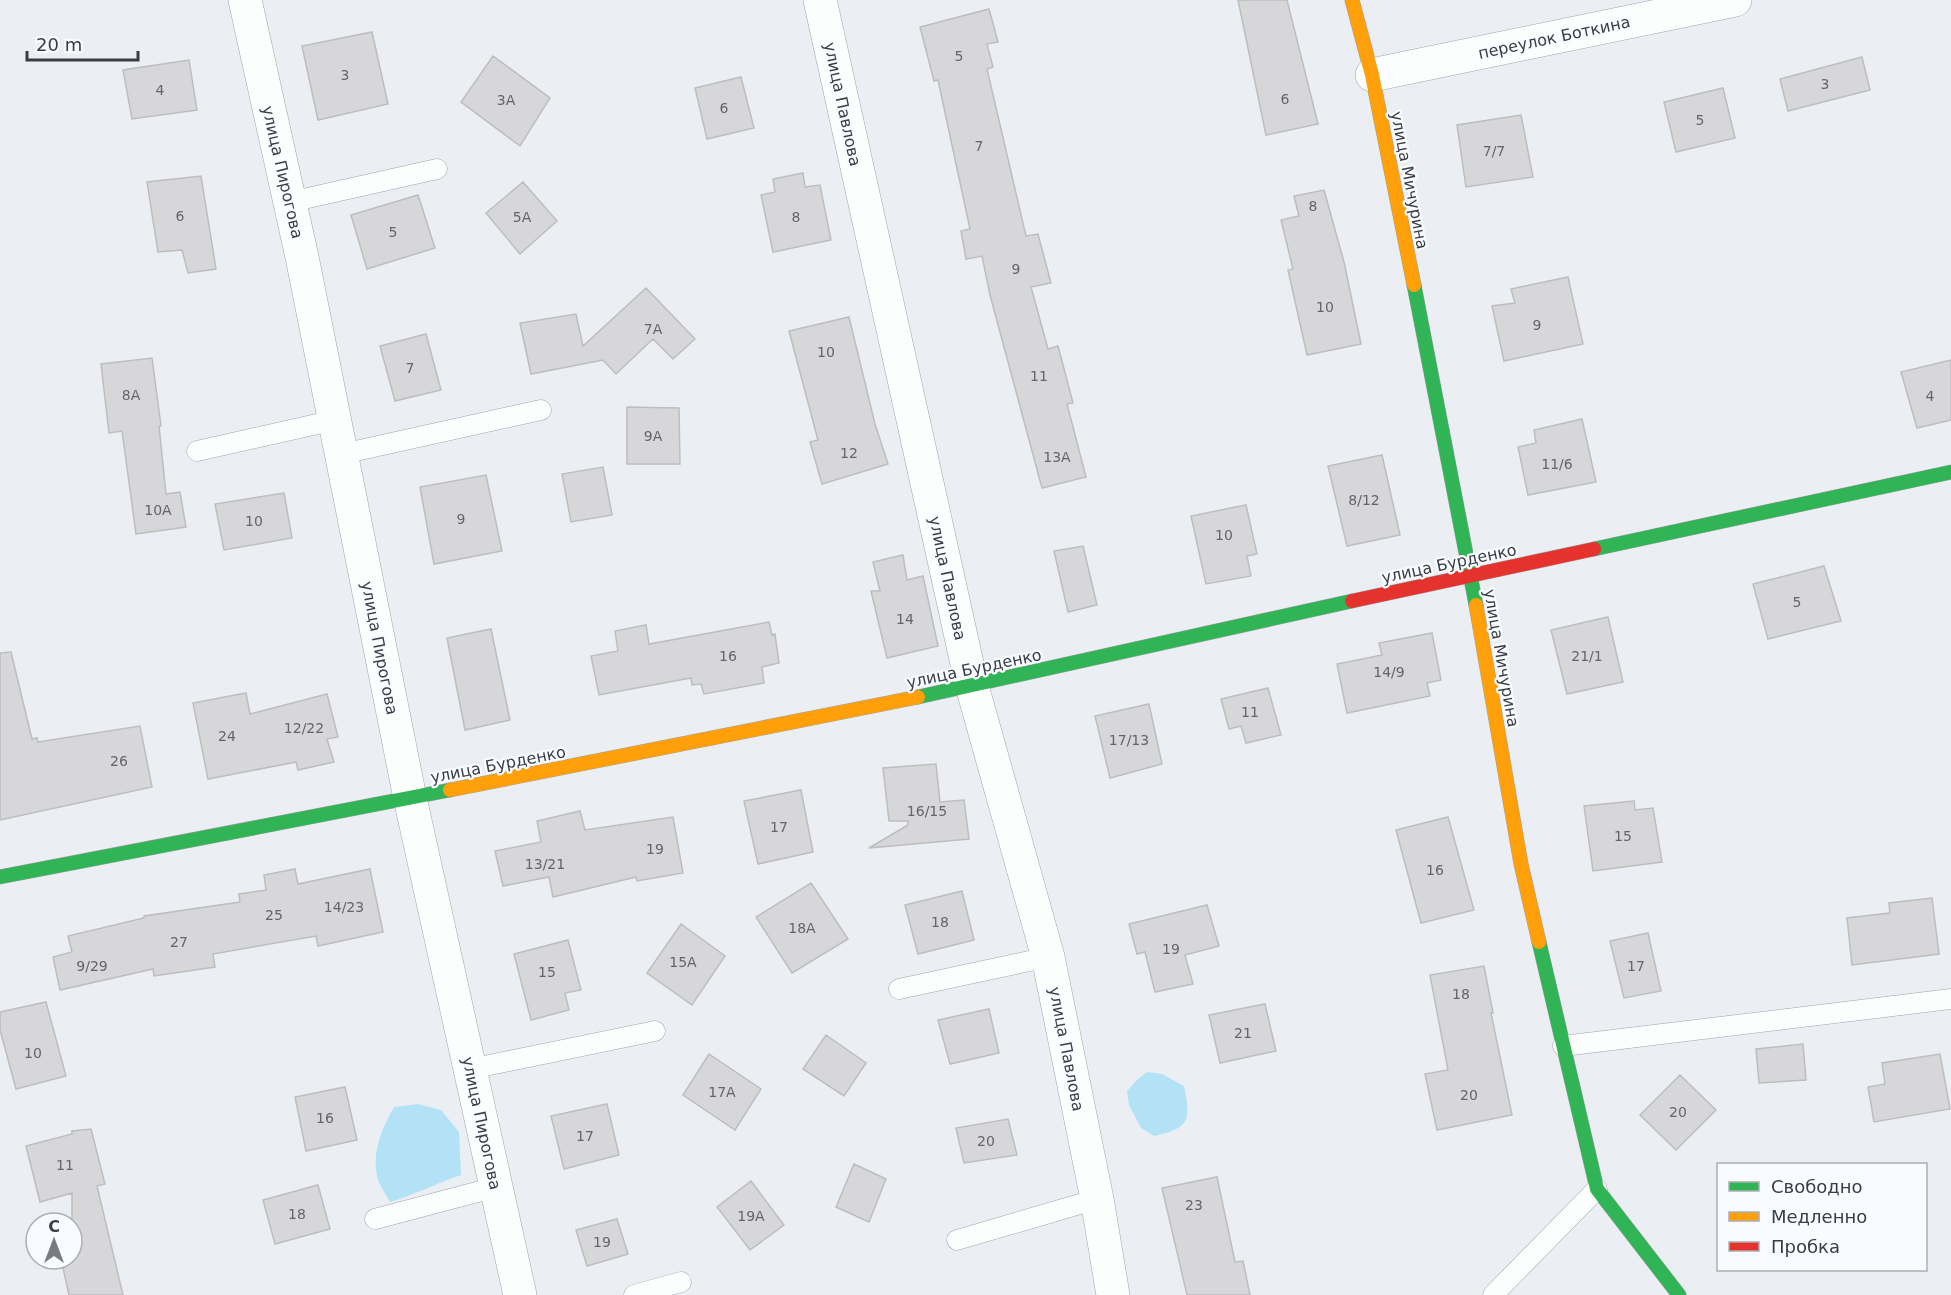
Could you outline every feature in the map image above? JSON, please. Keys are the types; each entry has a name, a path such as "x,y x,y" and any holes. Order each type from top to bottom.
{"street":[{"name":"улица Пирогова","path":"245,0 290,202 410,798 520,1295"},
{"name":"улица Павлова","path":"820,0 972,686 1048,957 1097,1199 1113,1295"},
{"name":"улица Мичурина","path":"1353,0 1372,75 1472,575 1521,864 1597,1189 1680,1295"},
{"name":"переулок Боткина","path":"1372,75 1735,0"},
{"name":"улица Бурденко","path":"0,877 972,686 1951,472"}],"lane":[{"path":"290,202 437,169"},
{"path":"342,454 541,410"},
{"path":"197,451 335,420"},
{"path":"899,989 1048,957"},
{"path":"1563,1046 1951,999"},
{"path":"470,1069 655,1031"},
{"path":"375,1219 496,1188"},
{"path":"1493,1295 1597,1189"},
{"path":"957,1240 1097,1199"},
{"path":"634,1295 681,1282"}],"water":[{"path":"1147,1072 1162,1074 1184,1086 1187,1115 1181,1126 1175,1130 1154,1136 1141,1128 1129,1105 1127,1091"},
{"path":"418,1104 441,1110 459,1132 461,1175 390,1202 377,1176 376,1158 379,1140 394,1107"}],"building":[{"path":"1238,0 1287,0 1318,124 1266,135"},
{"path":"989,9 998,42 987,44 993,67 987,69 1026,236 1038,234 1051,283 1031,287 1048,349 1058,346 1073,403 1067,404 1086,477 1042,488 990,295 982,256 966,259 961,231 970,229 938,80 934,81 920,27"},
{"path":"372,32 388,104 318,120 302,46"},
{"path":"493,56 550,98 520,146 461,102"},
{"path":"1862,57 1870,90 1788,111 1780,79"},
{"path":"189,60 197,110 132,119 123,70"},
{"path":"741,77 754,128 707,139 695,88"},
{"path":"1723,88 1735,138 1676,152 1664,102"},
{"path":"1521,115 1533,177 1466,187 1457,125"},
{"path":"803,173 805,187 820,185 831,240 773,252 761,195 775,192 773,179"},
{"path":"201,176 216,269 188,273 182,250 158,252 147,182"},
{"path":"523,182 557,221 520,254 486,213"},
{"path":"1324,190 1344,262 1361,344 1307,355 1288,270 1293,269 1281,220 1299,216 1294,196"},
{"path":"418,195 435,248 367,269 351,215"},
{"path":"1568,277 1583,344 1504,361 1492,306 1515,303 1511,289"},
{"path":"646,288 695,339 673,359 653,339 616,374 603,360 531,374 520,323 576,314 583,346"},
{"path":"849,317 875,424 888,464 822,484 810,442 818,440 789,331"},
{"path":"426,334 441,390 395,401 380,346"},
{"path":"152,358 161,426 159,426 166,494 180,492 186,527 136,534 122,431 109,433 101,364"},
{"path":"1951,360 1951,420 1917,428 1901,372"},
{"path":"627,407 679,408 680,464 627,464"},
{"path":"1582,419 1596,482 1528,495 1518,447 1536,443 1534,430"},
{"path":"1382,455 1400,535 1347,546 1328,466"},
{"path":"603,467 612,515 571,522 562,474"},
{"path":"486,475 502,551 434,564 420,487"},
{"path":"284,493 292,538 224,550 215,504"},
{"path":"1246,505 1257,554 1247,556 1251,576 1206,584 1191,516"},
{"path":"1083,546 1097,605 1068,612 1054,551"},
{"path":"903,555 907,580 923,576 938,646 887,658 871,591 880,591 873,562"},
{"path":"1824,566 1841,621 1768,639 1753,584"},
{"path":"1608,617 1623,682 1567,694 1551,630"},
{"path":"769,622 772,635 775,634 779,663 762,667 764,683 704,694 701,684 692,685 691,678 599,695 591,656 618,651 615,631 646,625 649,644"},
{"path":"491,629 510,720 465,730 447,638"},
{"path":"1432,633 1441,680 1427,683 1430,696 1347,713 1337,664 1382,655 1379,643"},
{"path":"11,652 32,739 37,738 38,742 140,726 152,787 0,820 0,653"},
{"path":"1268,688 1281,735 1246,743 1241,726 1229,729 1221,699"},
{"path":"246,693 250,714 327,694 338,737 327,739 334,762 298,770 296,762 208,779 193,703"},
{"path":"1149,704 1162,764 1110,778 1095,716"},
{"path":"936,764 940,802 964,800 969,839 869,848 908,825 908,821 889,821 883,768"},
{"path":"801,790 813,852 758,864 744,801"},
{"path":"1634,801 1635,810 1653,808 1662,862 1593,871 1584,806"},
{"path":"580,811 585,830 673,817 683,873 637,881 636,877 553,897 549,877 503,886 495,851 541,842 537,821"},
{"path":"1448,817 1474,910 1421,923 1396,830"},
{"path":"295,869 298,884 370,869 383,932 318,946 316,936 213,954 215,967 154,976 153,969 60,990 53,957 72,952 68,936 144,918 144,916 240,902 239,894 266,890 264,875"},
{"path":"811,883 848,939 792,973 756,917"},
{"path":"962,891 974,940 918,954 905,905"},
{"path":"1932,898 1939,954 1852,965 1847,918 1890,913 1889,903"},
{"path":"1207,905 1219,946 1185,955 1193,984 1155,992 1145,952 1137,954 1129,924"},
{"path":"681,924 725,956 692,1005 647,973"},
{"path":"1648,933 1661,991 1624,998 1610,941"},
{"path":"568,940 581,990 565,993 569,1010 531,1020 514,954"},
{"path":"1484,966 1493,1013 1491,1013 1512,1115 1437,1130 1425,1074 1448,1070 1430,975"},
{"path":"46,1002 66,1076 16,1089 0,1030 0,1012"},
{"path":"1265,1004 1276,1051 1220,1063 1209,1015"},
{"path":"989,1009 999,1053 950,1064 938,1020"},
{"path":"826,1035 866,1063 844,1096 803,1069"},
{"path":"1803,1044 1806,1080 1759,1083 1756,1049"},
{"path":"709,1054 761,1089 735,1130 683,1095"},
{"path":"1940,1054 1950,1109 1874,1122 1868,1087 1885,1084 1882,1063"},
{"path":"1680,1075 1716,1110 1676,1150 1640,1115"},
{"path":"345,1087 357,1140 306,1151 295,1097"},
{"path":"607,1104 619,1155 564,1169 551,1116"},
{"path":"1008,1119 1017,1155 964,1163 956,1128"},
{"path":"91,1129 105,1184 97,1186 123,1295 69,1295 64,1271 84,1271 84,1211 72,1211 72,1193 40,1202 26,1146 72,1134 72,1131"},
{"path":"854,1164 886,1179 869,1222 836,1207"},
{"path":"1217,1177 1235,1262 1243,1261 1250,1295 1187,1295 1162,1188"},
{"path":"751,1181 784,1225 750,1250 717,1207"},
{"path":"318,1185 330,1229 275,1244 263,1200"},
{"path":"617,1219 628,1254 587,1266 576,1230"}],"traffic: fast":[{"path":"1414,285 1476,605"},
{"path":"1594,549 1951,472"},
{"path":"918,697 1352,601"},
{"path":"0,877 450,790"},
{"path":"1539,942 1597,1189 1679,1295"}],"traffic: slow":[{"path":"1352,0 1372,75 1414,285"},
{"path":"1476,605 1521,864 1539,942"},
{"path":"450,790 918,697"}],"traffic: jam":[{"path":"1352,601 1594,549"}]}
